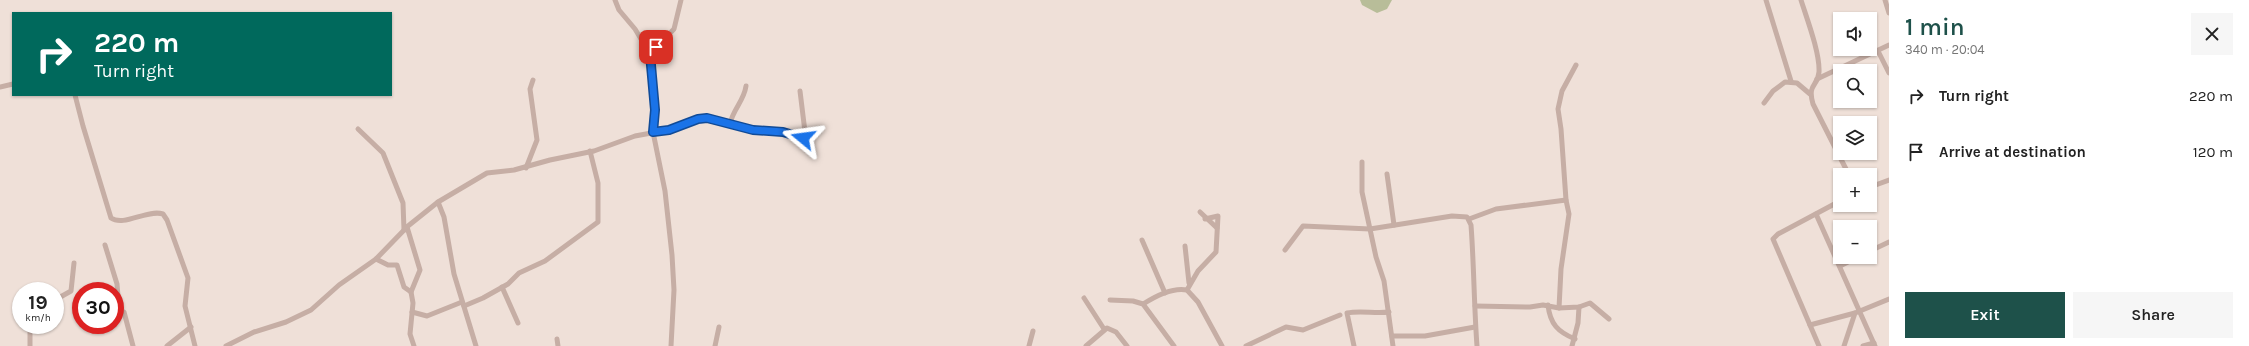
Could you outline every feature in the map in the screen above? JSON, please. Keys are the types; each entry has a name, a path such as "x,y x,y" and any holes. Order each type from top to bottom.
{"street":[{"path":"615,0 650,54 655,110 653,132 665,191 672,255 674,290 670,346"},
{"path":"650,54 674,29 681,0"},
{"path":"1766,0 1791,81"},
{"path":"1802,0 1818,66 1817,80"},
{"path":"1885,0 1889,13"},
{"path":"1845,168 1813,104 1810,94 1811,87 1817,80 1889,45"},
{"path":"1878,51 1889,73"},
{"path":"1559,308 1560,269 1569,214 1566,200 1561,129 1558,109 1562,91 1576,65"},
{"path":"526,168 537,140 530,89 533,80"},
{"path":"1764,103 1780,85 1791,81 1800,84 1810,94"},
{"path":"0,87 12,84"},
{"path":"730,124 733,112 744,96 746,86"},
{"path":"226,346 254,332 276,326 311,310 339,285 376,259 405,229 438,202 487,173 526,168 653,132 673,129 704,118 753,130 783,132 803,138 805,132 800,90"},
{"path":"76,96 83,126 111,218 121,220 155,213 163,214 167,220 188,278 185,306 195,346"},
{"path":"358,129 383,153 403,203 405,229 420,270 411,292 412,312 410,334 414,346"},
{"path":"412,312 427,316 463,304 502,286 519,273 545,261 598,222 598,183 590,151"},
{"path":"1362,162 1362,192 1376,257 1384,281 1393,346"},
{"path":"1387,174 1394,225"},
{"path":"1877,184 1889,180"},
{"path":"1285,250 1303,226 1370,229 1452,216 1463,216 1469,219 1496,208 1566,200"},
{"path":"438,202 444,217 452,261 476,346"},
{"path":"1819,346 1773,239 1778,234 1833,205"},
{"path":"1200,212 1205,219 1217,228"},
{"path":"1816,214 1861,311 1874,345 1863,346"},
{"path":"1143,304 1165,293 1188,287 1198,271 1216,252 1218,216 1205,219"},
{"path":"1469,219 1475,327 1478,346"},
{"path":"1142,240 1165,293"},
{"path":"1877,248 1889,242"},
{"path":"106,245 117,284 119,308 124,312 133,346"},
{"path":"1185,246 1188,287 1222,346"},
{"path":"376,259 388,265 397,265 404,287 411,292"},
{"path":"64,296 71,292 74,263"},
{"path":"1840,266 1844,264"},
{"path":"502,286 518,323"},
{"path":"1084,298 1104,329"},
{"path":"1810,325 1855,313 1889,299"},
{"path":"1110,300 1133,301 1143,304 1174,346"},
{"path":"1475,306 1548,305 1559,308 1579,307 1593,303 1609,319"},
{"path":"1548,305 1553,324 1562,332 1575,339"},
{"path":"1572,346 1575,339 1579,307"},
{"path":"1354,346 1347,314 1358,311 1389,312"},
{"path":"1844,346 1855,313"},
{"path":"1246,346 1286,327 1303,330 1340,315"},
{"path":"167,346 191,327"},
{"path":"715,346 718,327"},
{"path":"1392,336 1425,336 1475,327"},
{"path":"1086,346 1104,329 1113,330 1127,346"},
{"path":"1029,346 1033,331"},
{"path":"30,334 30,346"},
{"path":"556,338 558,346"}],"green space":[{"path":"1360,0 1392,0 1387,9 1377,13 1362,5"}],"route":[{"path":"656,47 650,54 650,75 655,98 655,121 653,132 673,129 698,119 707,118 753,130 783,132 803,138"}]}
